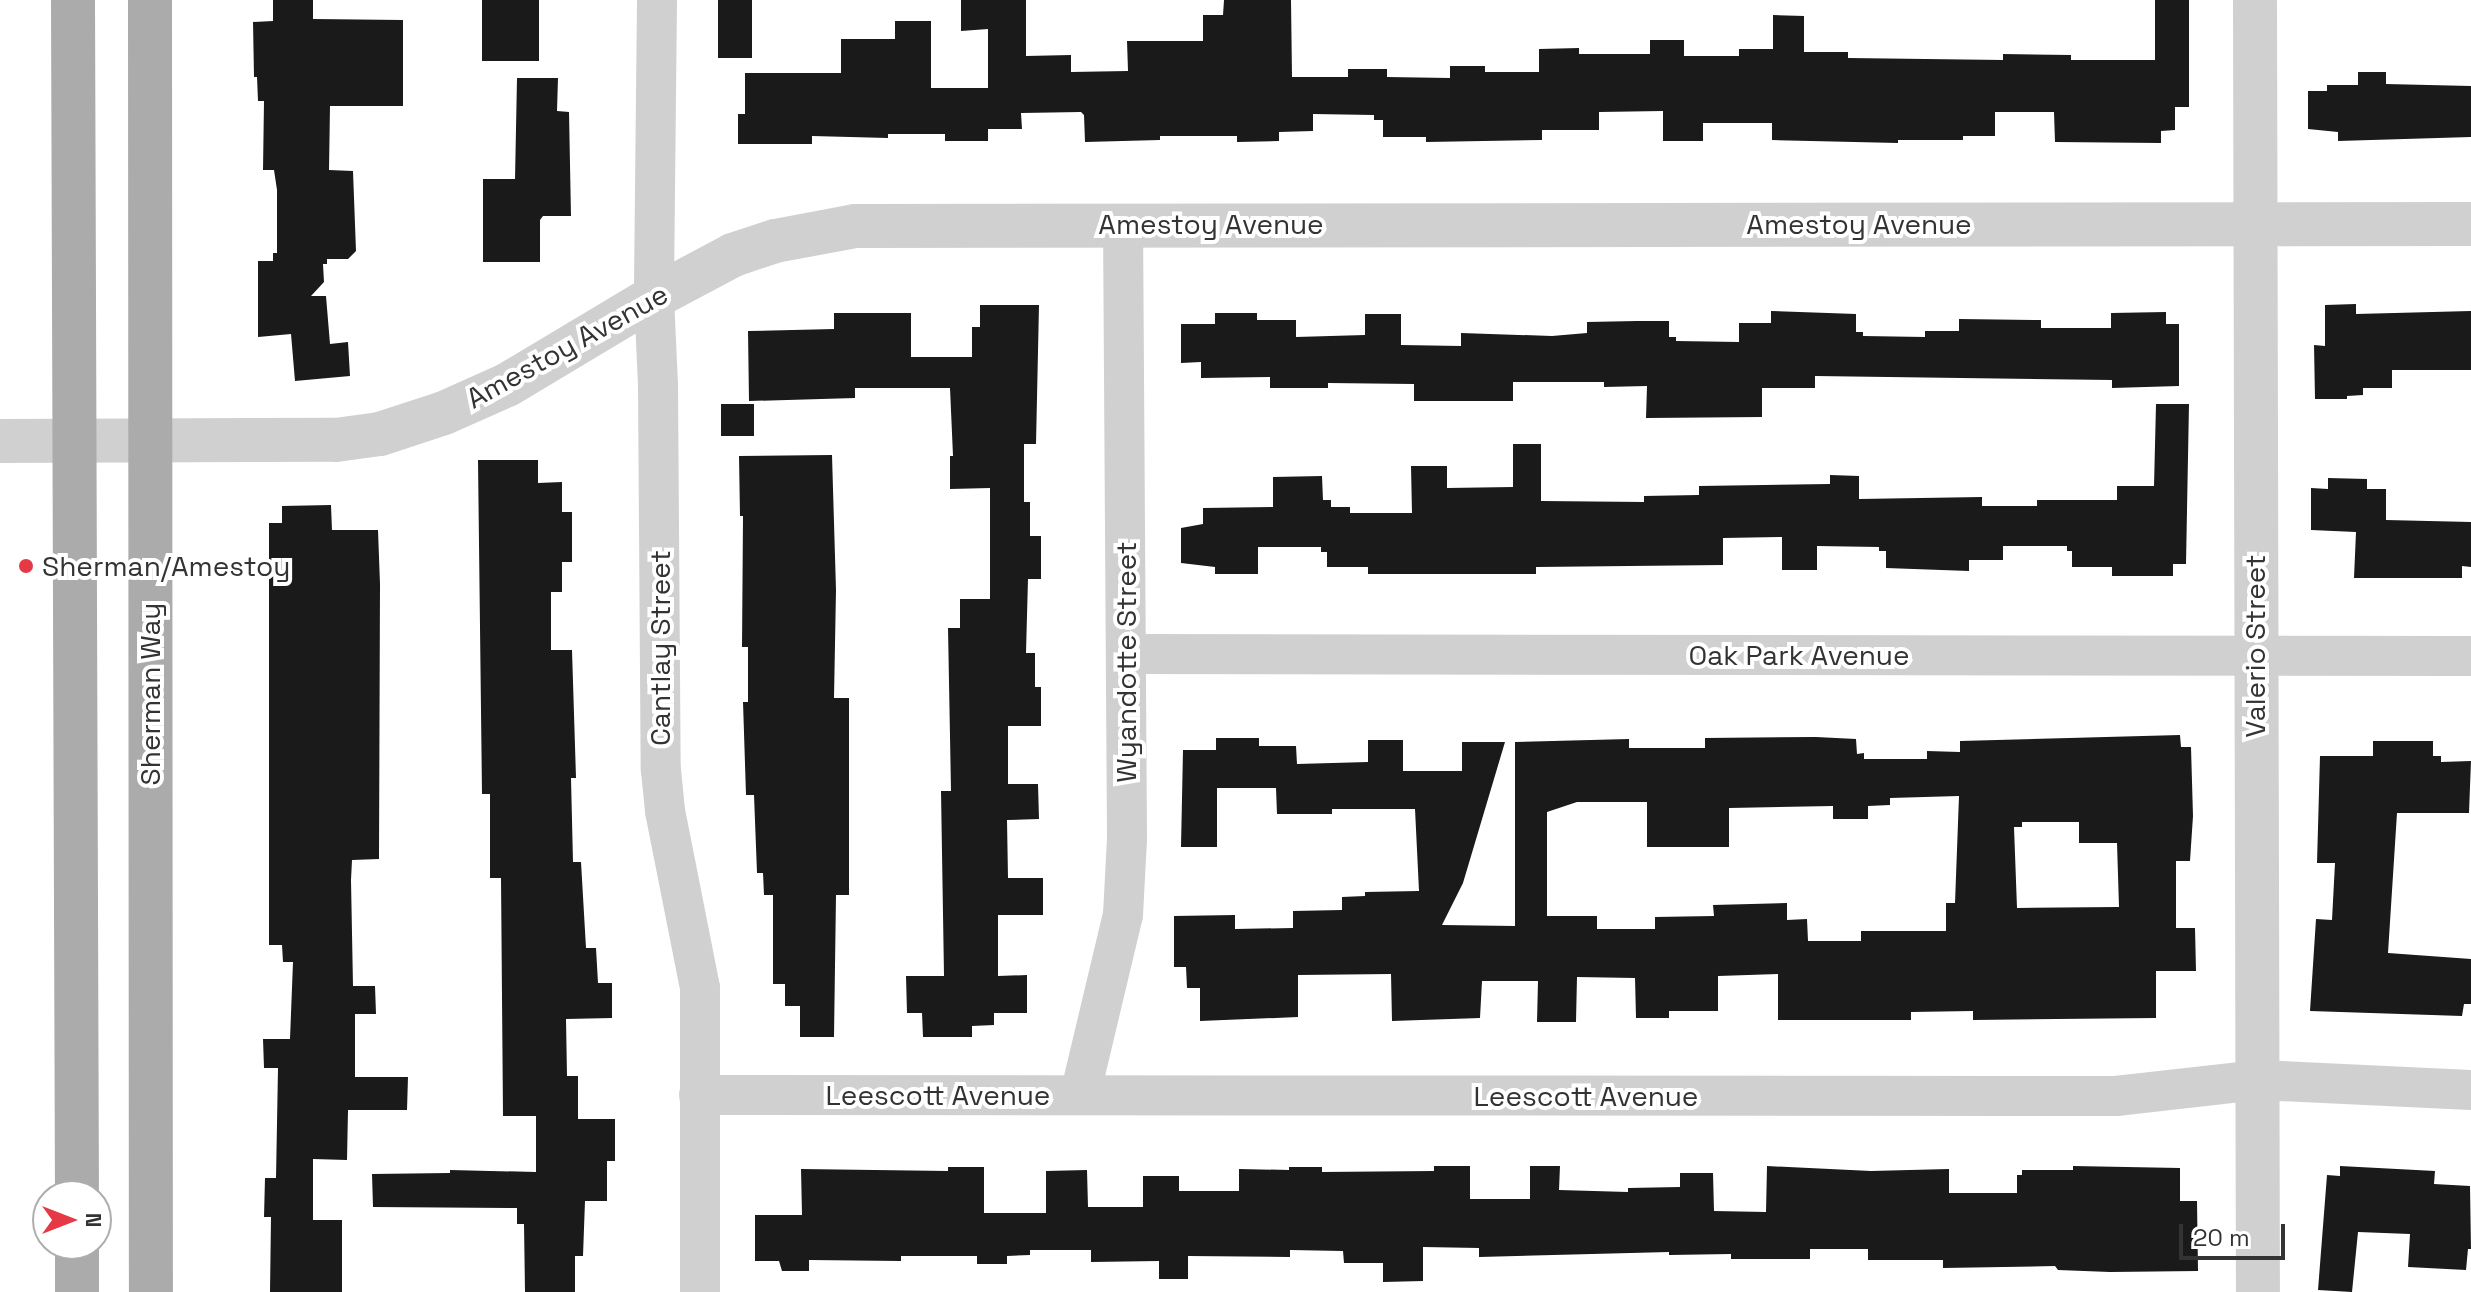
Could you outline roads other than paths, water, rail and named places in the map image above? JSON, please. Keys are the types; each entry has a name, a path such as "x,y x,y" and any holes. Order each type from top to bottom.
{"main road":[{"path":"73,0 77,1180"},
{"name":"Sherman Way","path":"150,0 151,1292"},
{"path":"77,1260 77,1292"}],"street":[{"name":"Cantlay Street","path":"657,0 654,297 658,385 661,770 665,811 700,988 700,1292"},
{"name":"Valerio Street","path":"2255,0 2254,656 2258,1292"},
{"name":"Wyandotte Street","path":"1080,1095 1123,915 1127,839 1123,224"},
{"name":"Amestoy Avenue","path":"0,441 336,440 380,434 444,413 507,385 654,297 733,255 775,241 855,226 2471,224"},
{"name":"Oak Park Avenue","path":"1126,654 2471,656"},
{"name":"Leescott Avenue","path":"699,1095 2116,1096 2259,1080 2471,1090"}],"place":[{"name":"Sherman/Amestoy","path":"26,566"}]}
